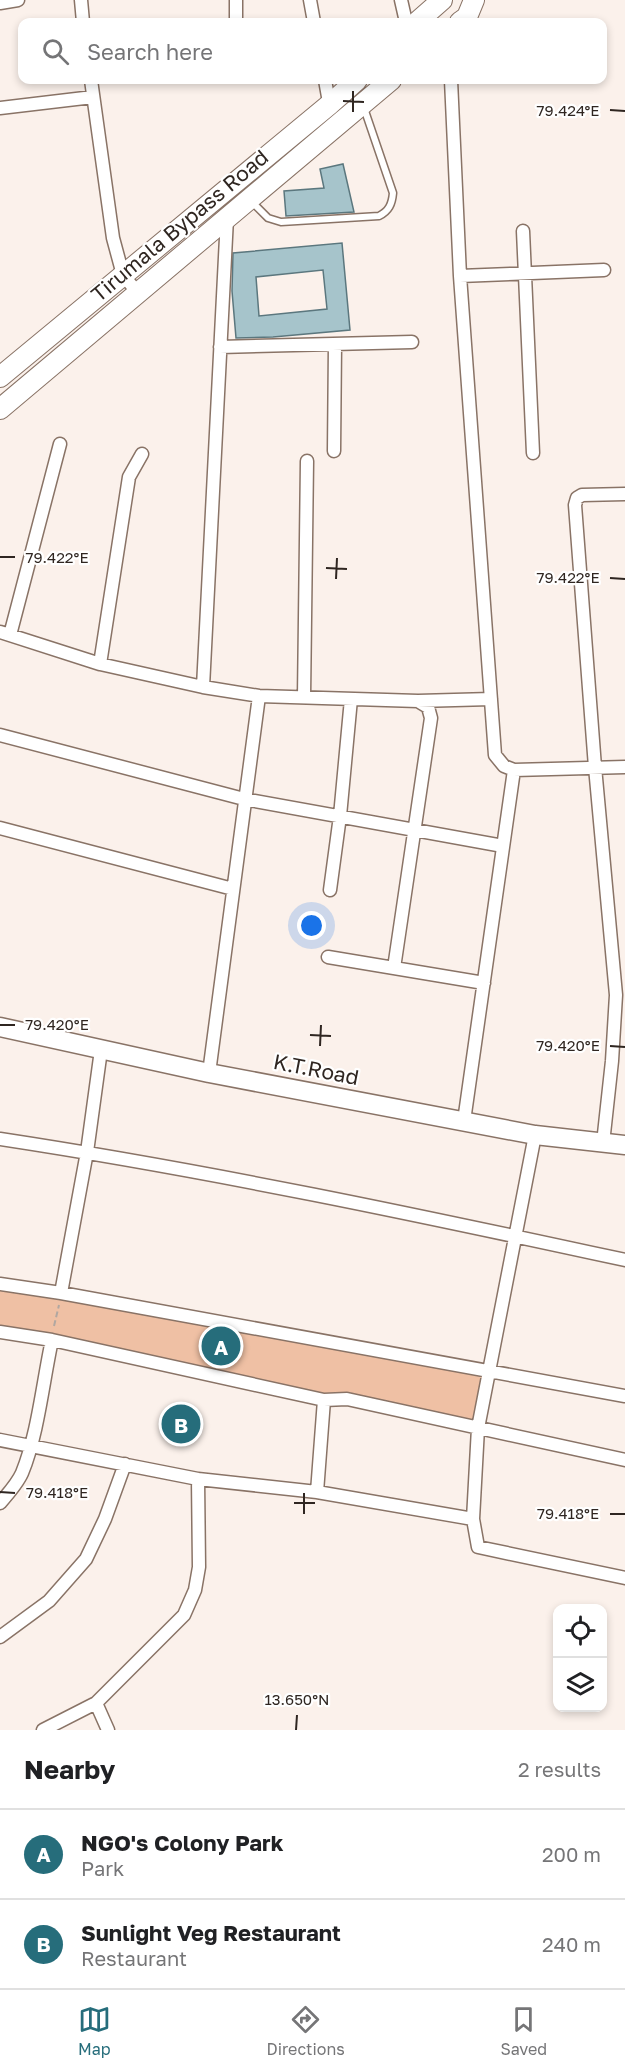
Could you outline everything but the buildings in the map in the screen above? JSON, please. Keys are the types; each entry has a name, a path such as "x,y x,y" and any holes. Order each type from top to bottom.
{"main road":[{"path":"421,18 440,0"},
{"name":"Tirumala Bypass Road","path":"0,377 353,84"},
{"name":"Tirumala Bypass Road","path":"0,409 386,84"},
{"name":"K.T.Road","path":"0,1027 209,1073 535,1135 625,1145"}],"street":[{"path":"0,3 18,0"},
{"path":"81,0 83,18"},
{"path":"236,0 236,18"},
{"path":"310,0 313,18"},
{"path":"401,0 405,18"},
{"path":"91,84 113,238 123,275 138,293"},
{"path":"326,84 336,125"},
{"path":"451,84 460,276 495,755 504,766 514,770 625,767"},
{"path":"0,108 93,97"},
{"path":"203,687 227,218"},
{"path":"523,231 532,453"},
{"path":"460,276 604,270"},
{"path":"220,347 412,342"},
{"path":"334,451 335,344"},
{"path":"60,444 5,634 100,664 203,687 259,696 418,701 491,699"},
{"path":"100,664 129,477 142,454"},
{"path":"304,697 307,461"},
{"path":"603,1143 621,995 595,767 575,505 577,498 582,495 625,494"},
{"path":"209,1073 259,696"},
{"path":"330,890 340,816 351,699"},
{"path":"394,968 431,718 429,707 418,701"},
{"path":"0,735 244,799 503,846"},
{"path":"464,1121 514,770"},
{"path":"0,828 233,890"},
{"path":"328,957 484,983"},
{"path":"61,1295 87,1152 101,1050"},
{"path":"535,1135 478,1428 473,1519 478,1547 625,1578"},
{"path":"0,1139 87,1152 365,1203 625,1260"},
{"path":"0,1284 625,1396"},
{"path":"0,1332 53,1333 324,1400 347,1399 625,1460"},
{"path":"0,1503 12,1490 21,1474 31,1446 53,1333"},
{"path":"317,1492 324,1400"},
{"path":"0,1440 198,1479 317,1492 473,1519"},
{"path":"0,1637 49,1601 86,1559 105,1519 125,1464"},
{"path":"43,1730 96,1703 184,1615 195,1590 200,1568 198,1479"},
{"path":"96,1703 108,1730"}],"lane":[{"path":"249,199 268,218 281,222 379,216 385,213 393,201 393,193 363,104"}],"path":[{"path":"53,1333 61,1295"}],"shaded area":[{"path":"0,1284 489,1372 477,1431 0,1329"}],"place":[{"name":"NGO's Colony Park","path":"221,1346"},
{"name":"Sunlight Veg Restaurant","path":"181,1424"}]}
